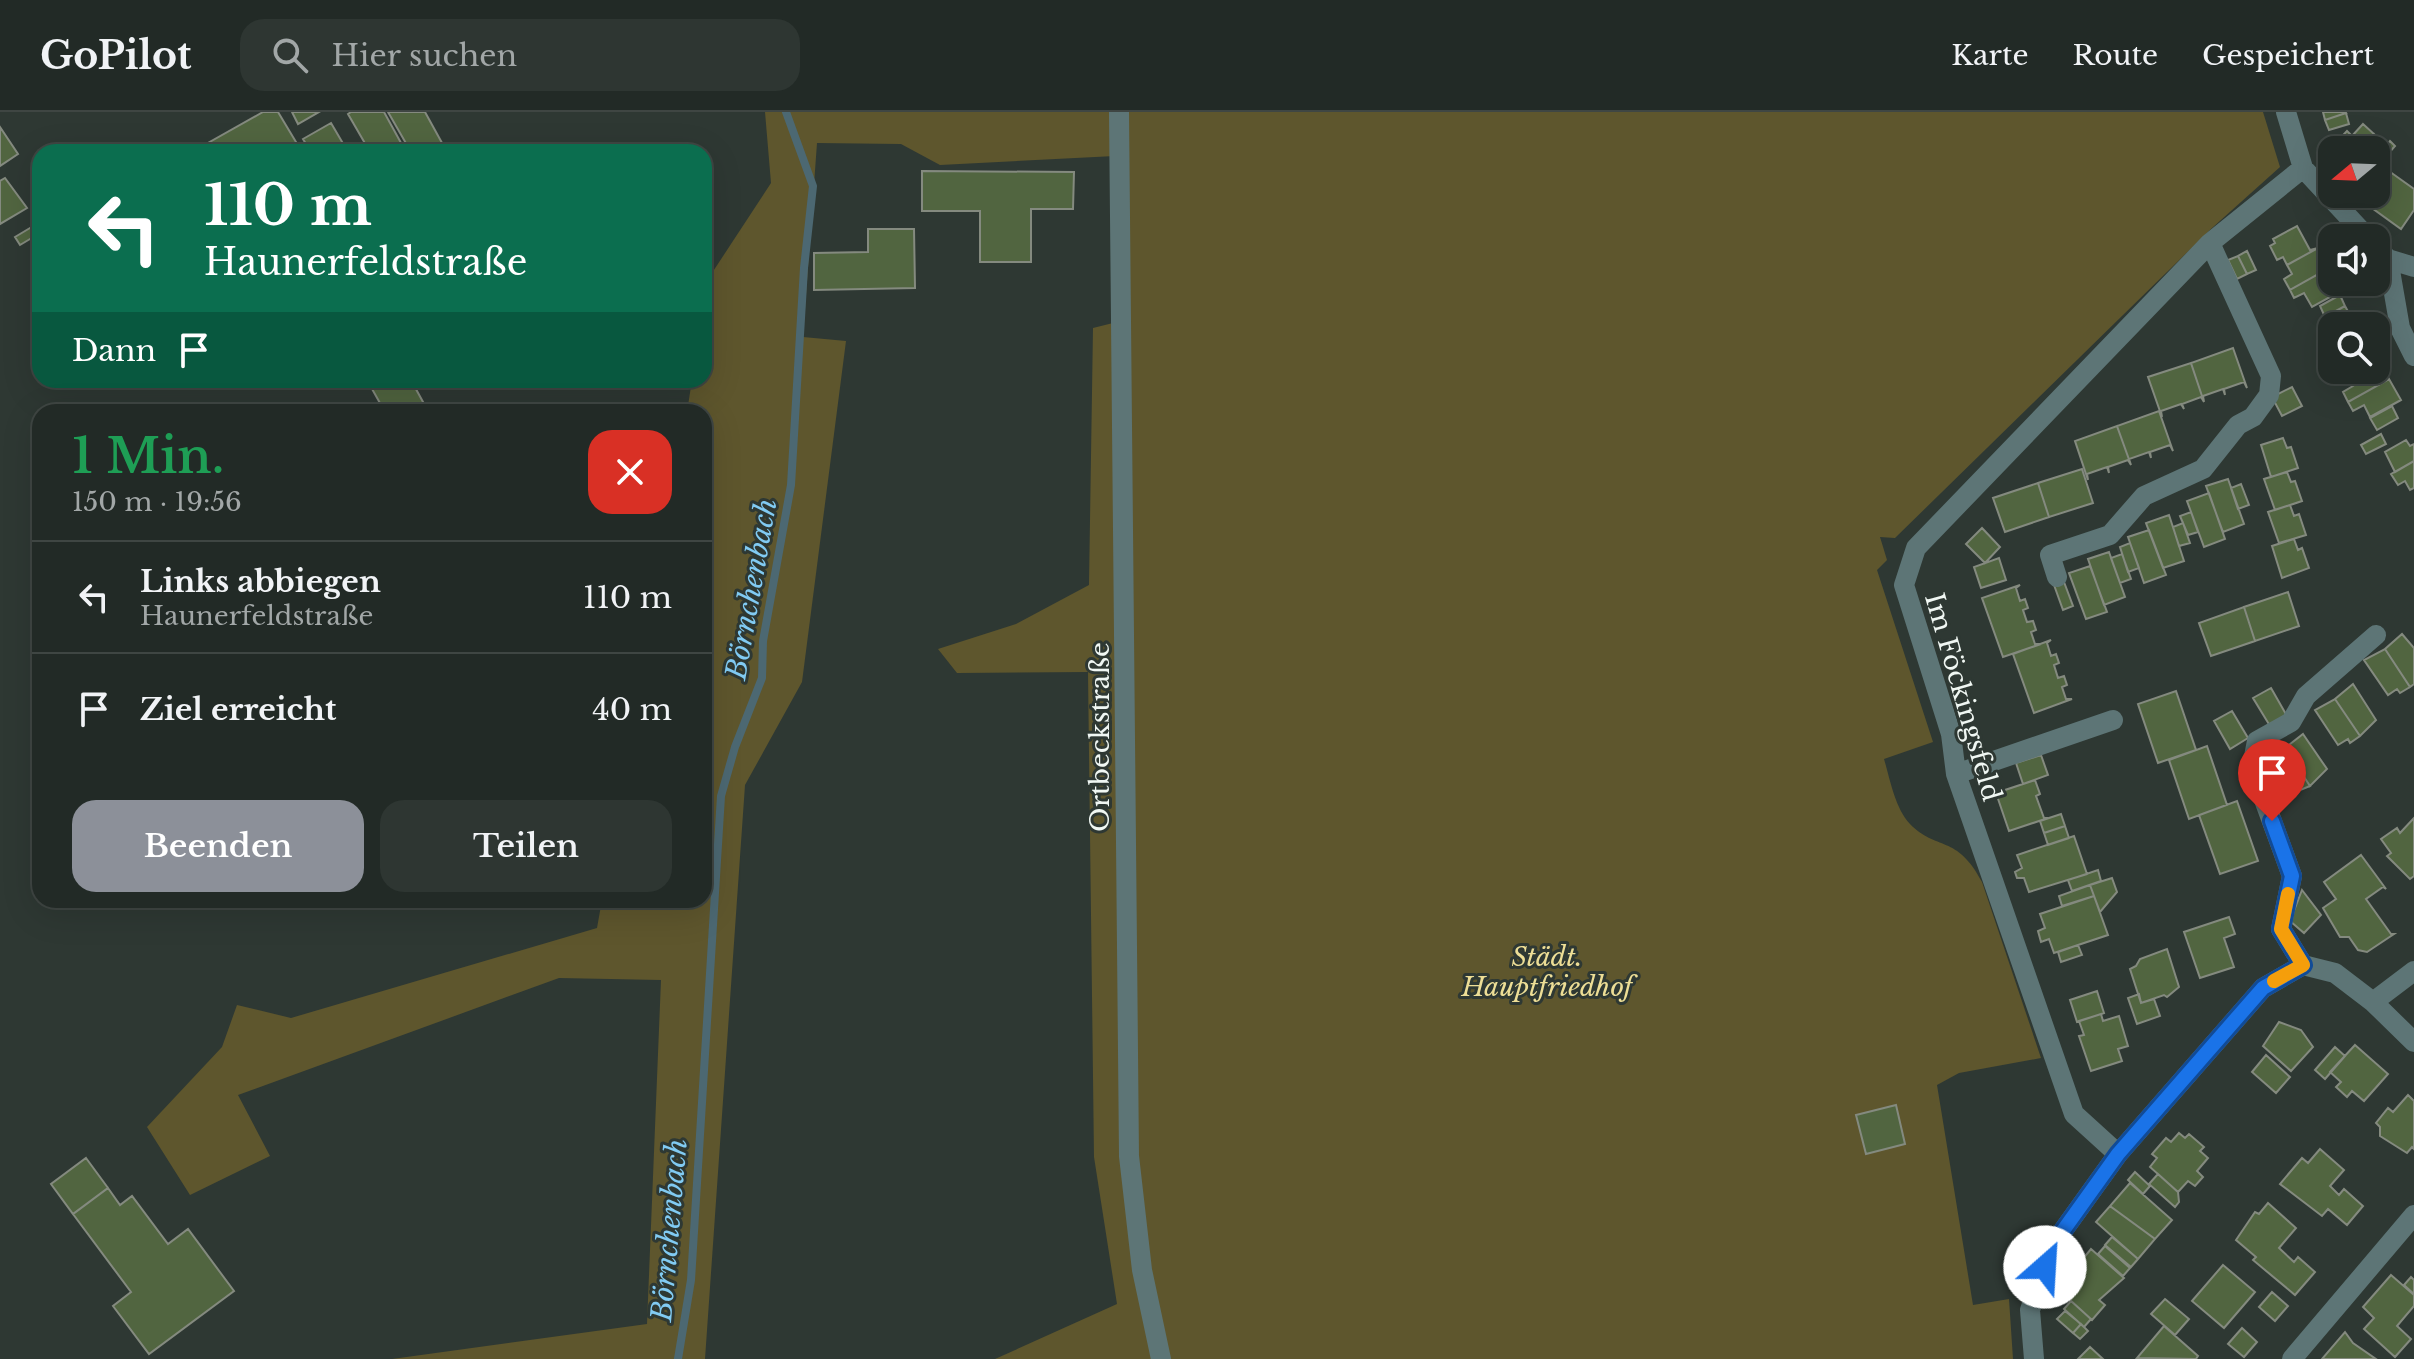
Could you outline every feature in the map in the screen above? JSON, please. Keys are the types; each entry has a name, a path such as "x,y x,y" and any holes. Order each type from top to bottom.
{"street":[{"name":"Ortbeckstraße","path":"1119,112 1129,1156 1142,1270 1161,1359"},
{"path":"2286,112 2303,168 2355,224"},
{"name":"Im Föckingsfeld","path":"2118,1154 2074,1114 1956,774 1951,734 1904,585 1916,548 2210,243 2303,168"},
{"path":"2057,577 2050,555 2110,535 2144,496 2203,469 2238,425 2253,417 2269,395 2271,376 2210,243"},
{"path":"2390,256 2414,267"},
{"path":"2390,286 2400,328 2414,356"},
{"path":"2303,965 2281,929 2292,876 2252,767 2257,741 2291,722 2306,696 2376,635"},
{"path":"1956,774 2113,720"},
{"path":"2034,1359 2030,1310 2052,1246 2118,1154 2263,988 2303,965 2335,973 2373,1002 2414,1042"},
{"path":"2373,1002 2414,971"},
{"path":"2292,1359 2414,1215"}],"green space":[{"path":"765,112 1117,112 1115,156 940,165 901,144 817,143 803,337 846,341 802,682 745,785 705,1359 392,1359 647,1324 661,980 559,978 238,1095 270,1156 190,1195 147,1127 222,1047 237,1005 291,1018 597,928 601,908 712,908 712,404 688,404 691,388 712,388 712,273 771,183"},
{"name":"Städt. Hauptfriedhof","path":"1126,112 2263,112 2280,167 2212,228 1895,538 1880,537 1887,560 1877,570 1933,742 1884,759 1894,793 1900,810 1910,824 1964,856 1982,882 2041,1058 1959,1073 1937,1085 1973,1305 2009,1299 2013,1359 995,1359 1117,1304 1094,1157 1088,672 957,673 938,649 1016,624 1089,585 1093,328 1113,323"}],"building":[{"path":"263,112 278,112 297,144 206,144"},
{"path":"292,112 319,112 298,124"},
{"path":"384,112 402,144 365,144 348,114"},
{"path":"388,112 425,112 443,144 406,144"},
{"path":"2323,112 2345,112 2346,113 2325,120"},
{"path":"2346,113 2349,124 2329,130 2325,120"},
{"path":"331,123 343,144 306,144 303,139"},
{"path":"2363,124 2374,134 2372,136 2352,136"},
{"path":"0,127 18,154 0,166"},
{"path":"922,171 1074,172 1073,209 1031,209 1031,262 980,262 980,211 922,211"},
{"path":"2390,172 2414,189 2414,210 2401,229 2372,208 2390,208"},
{"path":"5,178 27,208 0,224 0,181"},
{"path":"2297,226 2310,250 2318,248 2287,265 2283,257 2277,260 2270,246 2275,243 2273,239"},
{"path":"32,227 32,238 20,245 15,237"},
{"path":"868,229 914,229 915,288 814,290 814,253 868,252"},
{"path":"2318,248 2318,274 2290,290 2284,279 2292,274 2287,265"},
{"path":"2247,251 2256,270 2247,274 2238,256"},
{"path":"2238,256 2247,274 2237,279 2228,260"},
{"path":"2318,274 2318,296 2332,296 2312,307 2304,293 2294,298 2290,290"},
{"path":"2340,296 2345,306 2334,312 2323,312 2320,306"},
{"path":"2345,306 2348,312 2334,312"},
{"path":"2233,348 2247,388 2244,382 2224,389 2225,395 2223,389 2203,396 2204,402 2191,363"},
{"path":"2191,363 2204,402 2201,397 2182,404 2184,409 2181,404 2161,411 2162,417 2148,377"},
{"path":"2390,381 2401,400 2370,417 2364,405 2353,411 2348,402 2380,384 2390,384"},
{"path":"2380,384 2348,402 2343,392 2353,386"},
{"path":"2292,387 2302,406 2282,416 2272,397"},
{"path":"372,388 415,388 423,402 420,404 380,404"},
{"path":"2392,406 2398,418 2377,430 2370,418"},
{"path":"2159,411 2173,451 2170,445 2150,452 2151,458 2149,452 2129,459 2131,465 2117,426"},
{"path":"2117,426 2131,465 2128,460 2108,467 2109,473 2107,467 2087,474 2088,480 2075,441"},
{"path":"2381,434 2386,444 2366,454 2361,445"},
{"path":"2283,438 2287,448 2291,447 2298,468 2271,477 2261,445"},
{"path":"2406,440 2410,446 2414,444 2414,461 2395,472 2385,452"},
{"path":"2414,461 2414,488 2410,490 2405,481 2398,485 2391,474"},
{"path":"2082,469 2093,503 2049,517 2038,483"},
{"path":"2287,472 2291,482 2295,481 2302,501 2275,510 2264,479"},
{"path":"2228,479 2244,524 2223,532 2206,486"},
{"path":"2038,483 2049,517 2005,532 1993,498"},
{"path":"2241,484 2249,505 2238,509 2231,488"},
{"path":"2209,493 2225,539 2204,547 2187,501"},
{"path":"2290,505 2294,516 2299,514 2306,535 2279,543 2268,512"},
{"path":"2191,512 2198,532 2188,535 2180,516"},
{"path":"2169,515 2184,561 2163,568 2146,523"},
{"path":"2183,523 2190,543 2179,546 2173,527"},
{"path":"1982,528 2000,547 1985,563 1966,544"},
{"path":"2149,530 2166,575 2144,583 2128,537"},
{"path":"2294,539 2298,550 2302,548 2309,568 2282,578 2272,546"},
{"path":"2130,543 2139,568 2128,572 2120,547"},
{"path":"2109,552 2125,597 2104,605 2088,559"},
{"path":"2122,554 2131,579 2120,583 2111,558"},
{"path":"1999,558 2006,580 1981,588 1974,567"},
{"path":"2090,566 2107,612 2086,619 2069,573"},
{"path":"2064,582 2073,606 2063,610 2054,585"},
{"path":"2020,585 2016,588 2020,601 2025,599 2028,608 2023,610 2027,622 2033,621 2036,630 2031,632 2035,644 2041,644 2003,657 1982,598"},
{"path":"2288,592 2299,626 2255,641 2244,607"},
{"path":"2244,607 2255,641 2211,656 2199,623"},
{"path":"2402,634 2414,648 2414,684 2410,687 2385,649"},
{"path":"2051,640 2047,643 2051,656 2056,654 2059,663 2054,665 2058,678 2064,676 2067,685 2062,687 2066,699 2072,699 2034,713 2013,654"},
{"path":"2385,649 2410,687 2400,693 2397,689 2388,695 2364,660"},
{"path":"2353,684 2376,720 2360,736 2335,699"},
{"path":"2271,688 2287,716 2270,726 2253,698"},
{"path":"2176,691 2196,750 2158,763 2138,704"},
{"path":"2335,699 2360,736 2350,743 2348,739 2338,745 2315,710"},
{"path":"2232,711 2248,738 2230,749 2214,721"},
{"path":"2303,734 2327,769 2310,786 2285,748"},
{"path":"2207,746 2227,805 2189,819 2169,760"},
{"path":"2285,748 2310,786 2288,795 2264,760"},
{"path":"2041,755 2048,775 2023,784 2016,763"},
{"path":"2035,780 2040,794 2036,796 2044,818 2048,818 2009,831 1996,793"},
{"path":"2237,801 2258,861 2220,874 2199,815"},
{"path":"2061,814 2065,826 2044,833 2040,821"},
{"path":"2414,818 2414,876 2410,879 2387,856 2391,853 2381,839 2397,828 2400,833"},
{"path":"2065,826 2069,838 2048,845 2044,833"},
{"path":"2074,836 2087,874 2029,892 2024,878 2017,878 2015,872 2022,868 2017,855"},
{"path":"2361,855 2386,889 2383,887 2366,899 2394,934 2367,952 2358,950 2349,937 2340,937 2323,908 2336,899 2324,882"},
{"path":"2098,870 2101,881 2072,891 2068,880"},
{"path":"2112,878 2117,892 2100,912 2090,885"},
{"path":"2090,885 2094,896 2062,906 2059,896"},
{"path":"2302,890 2321,915 2304,933 2290,921"},
{"path":"2094,896 2108,935 2054,953 2049,939 2041,942 2038,931 2045,928 2040,914"},
{"path":"2229,917 2235,934 2224,938 2234,967 2200,978 2184,932"},
{"path":"2078,945 2082,955 2061,962 2058,952"},
{"path":"2167,949 2179,987 2167,997 2164,995 2141,1003 2130,969 2140,959"},
{"path":"2097,991 2104,1013 2077,1022 2070,1000"},
{"path":"2139,994 2141,1003 2154,999 2160,1016 2137,1024 2128,998"},
{"path":"2101,1014 2103,1021 2119,1016 2128,1046 2118,1049 2122,1061 2091,1071 2079,1036 2084,1035 2079,1021"},
{"path":"2279,1022 2301,1030 2313,1047 2291,1071 2263,1046"},
{"path":"2355,1045 2388,1074 2364,1101 2352,1091 2347,1097 2336,1087 2341,1082 2330,1072"},
{"path":"2335,1047 2345,1056 2325,1079 2315,1070"},
{"path":"2266,1055 2290,1077 2276,1093 2252,1072"},
{"path":"2408,1095 2414,1101 2414,1149 2412,1147 2407,1153 2380,1136 2380,1127 2376,1123 2388,1108 2393,1112"},
{"path":"1896,1105 1905,1144 1866,1154 1856,1115"},
{"path":"2179,1133 2185,1138 2189,1134 2204,1147 2200,1151 2208,1158 2197,1171 2203,1177 2195,1186 2188,1181 2178,1192 2150,1167 2157,1158 2152,1154 2166,1138 2171,1142"},
{"path":"2320,1149 2344,1170 2330,1186 2339,1195 2344,1189 2363,1206 2347,1225 2328,1209 2322,1216 2280,1184 2302,1158 2308,1163"},
{"path":"86,1158 108,1188 73,1214 51,1184"},
{"path":"2135,1172 2150,1186 2143,1194 2128,1180"},
{"path":"2158,1174 2178,1192 2179,1202 2175,1207 2149,1184"},
{"path":"2130,1183 2172,1220 2155,1239 2110,1206"},
{"path":"108,1188 120,1205 132,1196 168,1244 188,1229 234,1291 149,1354 113,1306 131,1292 73,1214"},
{"path":"2268,1203 2296,1228 2279,1248 2294,1262 2298,1257 2315,1272 2295,1295 2253,1260 2256,1257 2236,1240 2255,1212 2259,1214"},
{"path":"2110,1206 2155,1239 2138,1259 2096,1222"},
{"path":"2112,1237 2138,1259 2131,1267 2105,1245"},
{"path":"2105,1246 2130,1268 2123,1276 2098,1254"},
{"path":"2091,1249 2124,1278 2099,1300 2105,1305 2092,1320 2058,1289"},
{"path":"2223,1265 2255,1292 2224,1328 2192,1301"},
{"path":"2391,1275 2414,1295 2414,1306 2397,1326 2411,1339 2395,1357 2364,1329 2374,1318 2363,1307"},
{"path":"2411,1277 2414,1280 2414,1294 2404,1285"},
{"path":"2272,1292 2288,1306 2275,1321 2259,1307"},
{"path":"2165,1299 2189,1319 2175,1335 2151,1314"},
{"path":"2071,1301 2091,1319 2084,1327 2064,1309"},
{"path":"2065,1311 2081,1324 2073,1333 2057,1319"},
{"path":"2081,1324 2088,1331 2080,1339 2073,1333"},
{"path":"2164,1326 2198,1356 2196,1359 2137,1358"},
{"path":"2242,1328 2257,1342 2244,1357 2228,1344"},
{"path":"2345,1332 2353,1343 2376,1359 2322,1359"},
{"path":"2090,1347 2103,1359 2078,1359"}],"waterway":[{"name":"Börnchenbach","path":"678,1359 691,1280 721,796 735,747 762,678 763,641 791,485 804,268 813,186 786,112"}],"slow traffic":[{"path":"2274,981 2303,965 2281,929 2288,894"}],"route":[{"path":"2045,1267 2052,1246 2118,1154 2263,988 2303,965 2281,929 2292,876 2272,821"}]}
